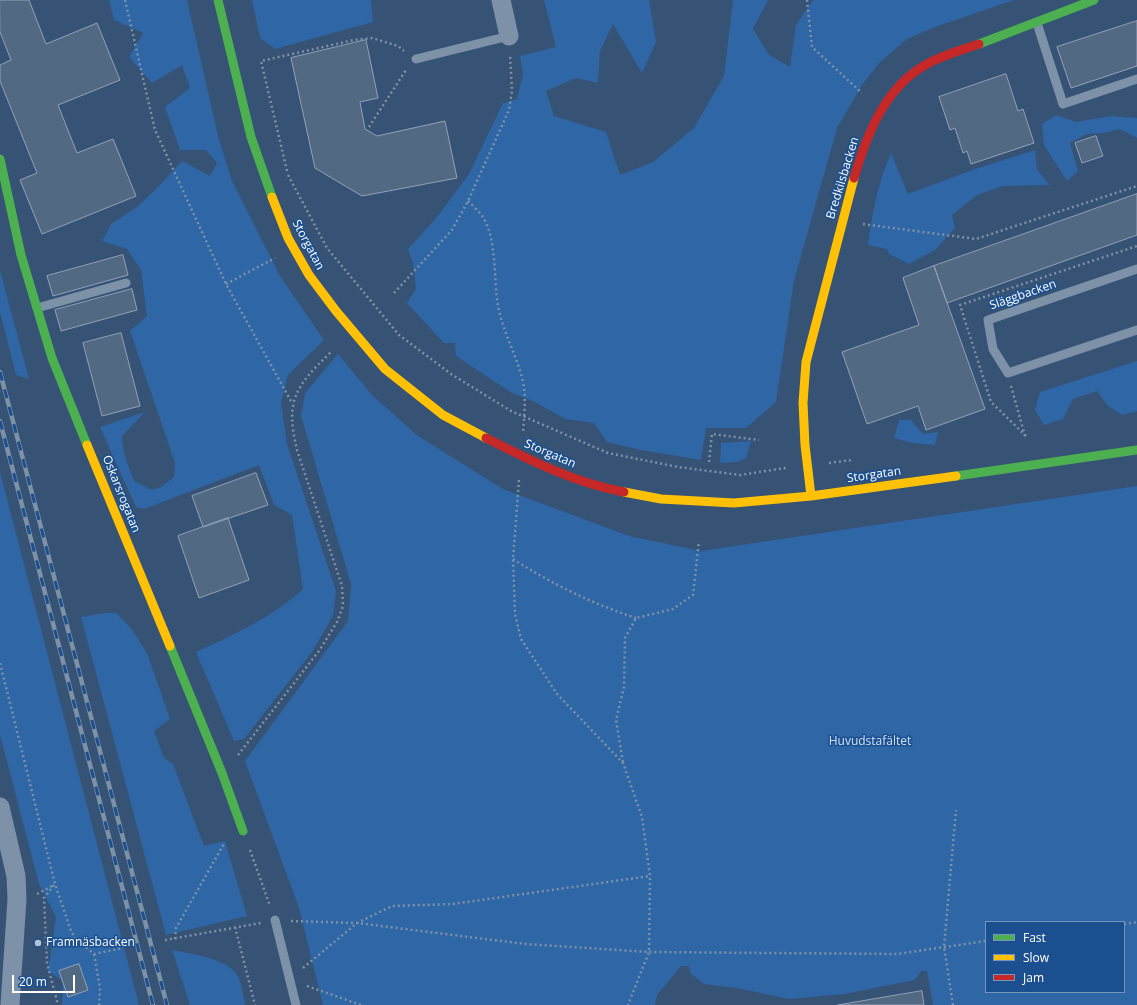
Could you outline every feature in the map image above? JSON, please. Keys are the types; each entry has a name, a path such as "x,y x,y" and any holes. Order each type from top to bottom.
{"street":[{"name":"Storgatan","path":"218,0 251,137 268,188 288,238 309,275 336,311 386,369 442,415 534,462 607,489 661,499 734,503 811,496 1137,450"},
{"path":"501,0 509,36"},
{"name":"Bredkilsbacken","path":"811,496 807,465 804,403 806,362 846,205 863,148 883,105 902,83 927,64 1094,0"},
{"name":"Oskarsrogatan","path":"0,159 21,255 52,358 222,773 243,831"},
{"path":"0,807 16,876 17,899 10,1005"}],"lane":[{"path":"1037,22 1063,104 1137,79"},
{"path":"413,57 509,36"},
{"name":"Släggbacken","path":"1008,373 993,349 988,320 1137,269"},
{"path":"37,308 126,283"},
{"path":"1008,373 1137,330"},
{"path":"275,920 296,1005"}],"path":[{"path":"125,0 155,130 226,284 293,403"},
{"path":"807,0 812,47 862,93"},
{"path":"394,293 452,230 468,201 508,110 512,91 509,36"},
{"path":"369,127 413,57 398,46 372,38 354,40 261,60 288,174 327,248 399,335 451,374 511,411 608,454 678,467 740,474 852,460"},
{"path":"860,224 976,239 1137,186"},
{"path":"468,201 481,215 490,239 495,267 498,306 506,337 522,378 525,402 522,441"},
{"path":"226,284 276,258"},
{"path":"222,773 251,740 319,651 337,622 343,606 342,586 297,450 293,431 293,403 302,381 331,352"},
{"path":"1008,373 1026,436"},
{"path":"709,462 712,434 759,440"},
{"path":"520,473 514,559 515,614 521,639 557,694 623,763"},
{"path":"514,559 537,574 602,607 636,618 673,609 694,595 700,541"},
{"path":"628,1005 649,952 650,876 642,817 623,763 616,720 624,687 625,638 636,618"},
{"path":"0,663 54,884 75,938 94,954 100,988 99,1005"},
{"path":"953,1005 944,947 956,810"},
{"path":"175,939 176,928 227,838 243,831 275,920"},
{"path":"289,980 357,923 392,906 453,904 650,876"},
{"path":"32,897 54,884"},
{"path":"54,884 44,898 47,963 58,1005"},
{"path":"165,940 275,920 357,923 524,944 649,952 896,954 985,942"},
{"path":"1125,924 1137,922"},
{"path":"235,927 255,1005"},
{"path":"94,954 123,948"},
{"path":"289,980 361,1005"}],"green space":[{"path":"109,0 187,0 218,136 232,181 280,276 324,340 288,375 281,403 287,444 336,591 333,616 312,652 244,739 234,741 196,652 266,617 303,589 292,515 274,505 259,465 144,509 136,507 100,427 145,412 122,436 124,454 134,481 152,490 161,487 174,477 175,463 130,331 147,316 141,270 127,249 102,241 111,224 137,207 182,161 210,176 217,163 206,150 180,150 165,107 190,88 182,65 152,83 129,57 143,33 114,20"},
{"path":"252,0 371,0 373,22 275,49 260,38"},
{"path":"544,0 649,0 656,42 642,73 613,24 600,51 598,83 576,78 546,91 554,116 606,132 620,175 653,162 694,128 724,76 733,0 768,0 753,29 769,55 790,67 796,25 813,0 1014,0 935,27 907,39 879,63 862,85 837,128 794,281 776,402 746,428 706,428 701,460 641,450 607,442 594,423 565,419 535,402 512,393 456,356 455,343 444,343 407,303 416,289 413,263 408,249 437,217 469,174 503,103 517,99 523,74 520,56 556,47"},
{"path":"1056,115 1076,122 1111,116 1137,118 1137,138 1120,129 1104,133 1087,134 1070,143 1078,171 1067,181 1044,145 1042,124"},
{"path":"1035,150 1037,170 1050,185 1003,186 977,195 952,215 955,228 935,250 909,264 889,254 887,249 868,245 876,198 882,175 891,153 908,194 975,169"},
{"path":"0,270 29,379 16,375 0,312"},
{"name":"Huvudstafältet","path":"338,354 372,395 418,436 503,489 629,536 701,551 1137,486 1137,1005 933,1005 927,971 921,971 915,980 844,994 789,999 737,988 704,984 690,973 689,966 681,966 657,995 655,1005 323,1005 299,908 245,761 348,621 351,584 301,416 305,393"},
{"path":"1137,361 1137,411 1122,415 1107,405 1097,391 1073,399 1063,419 1044,425 1035,410 1040,392"},
{"path":"899,420 911,420 923,434 938,432 935,445 912,443 894,438"},
{"path":"751,441 746,458 737,462 720,463 721,443"},
{"path":"0,472 139,1005 62,1005 63,981 48,971 56,917 39,884 0,735"},
{"path":"104,613 116,613 131,628 147,653 170,719 154,731 164,758 173,764 204,846 225,841 247,916 166,935 81,617"},
{"path":"172,950 199,955 219,961 234,971 239,978 245,1005 190,1005"}],"building":[{"path":"0,0 29,0 46,44 97,23 120,80 58,105 77,153 113,139 136,196 42,234 20,180 37,173 0,81 0,65 11,60 0,32"},
{"path":"1137,21 1137,66 1071,88 1057,47"},
{"path":"366,40 378,98 360,102 365,129 377,136 445,121 457,178 362,196 315,168 291,58"},
{"path":"1006,74 1018,111 1023,109 1034,143 971,164 967,151 963,153 955,128 950,130 939,97"},
{"path":"1096,136 1103,156 1082,163 1075,143"},
{"path":"1137,194 1137,235 947,303 934,266"},
{"path":"123,255 128,275 53,296 47,276"},
{"path":"934,266 985,409 926,430 918,406 867,424 842,352 919,325 903,278"},
{"path":"132,289 137,310 61,331 55,310"},
{"path":"121,333 140,406 102,416 83,343"},
{"path":"256,473 268,505 203,527 192,496"},
{"path":"228,518 249,580 199,598 178,536"},
{"path":"79,964 88,990 68,997 59,971"},
{"path":"922,991 924,1005 838,1005"}],"railway":[{"path":"0,372 167,1005"},
{"path":"0,421 153,1005"}],"traffic: fast":[{"path":"218,0 251,137 272,197"},
{"path":"979,44 1094,0"},
{"path":"0,159 21,255 52,358 87,445"},
{"path":"956,476 1137,450"},
{"path":"170,646 222,773 243,831"}],"traffic: slow":[{"path":"811,496 805,445 803,403 806,362 854,178"},
{"path":"272,197 288,238 309,275 336,311 385,369 443,415 486,438"},
{"path":"87,445 170,646"},
{"path":"624,492 661,499 734,503 811,496 956,476"}],"traffic: jam":[{"path":"854,178 872,129 880,113 900,85 912,74 927,64 946,55 979,44"},
{"path":"486,438 570,477 624,492"}],"place":[{"name":"Framnäsbacken","path":"38,943"}]}
